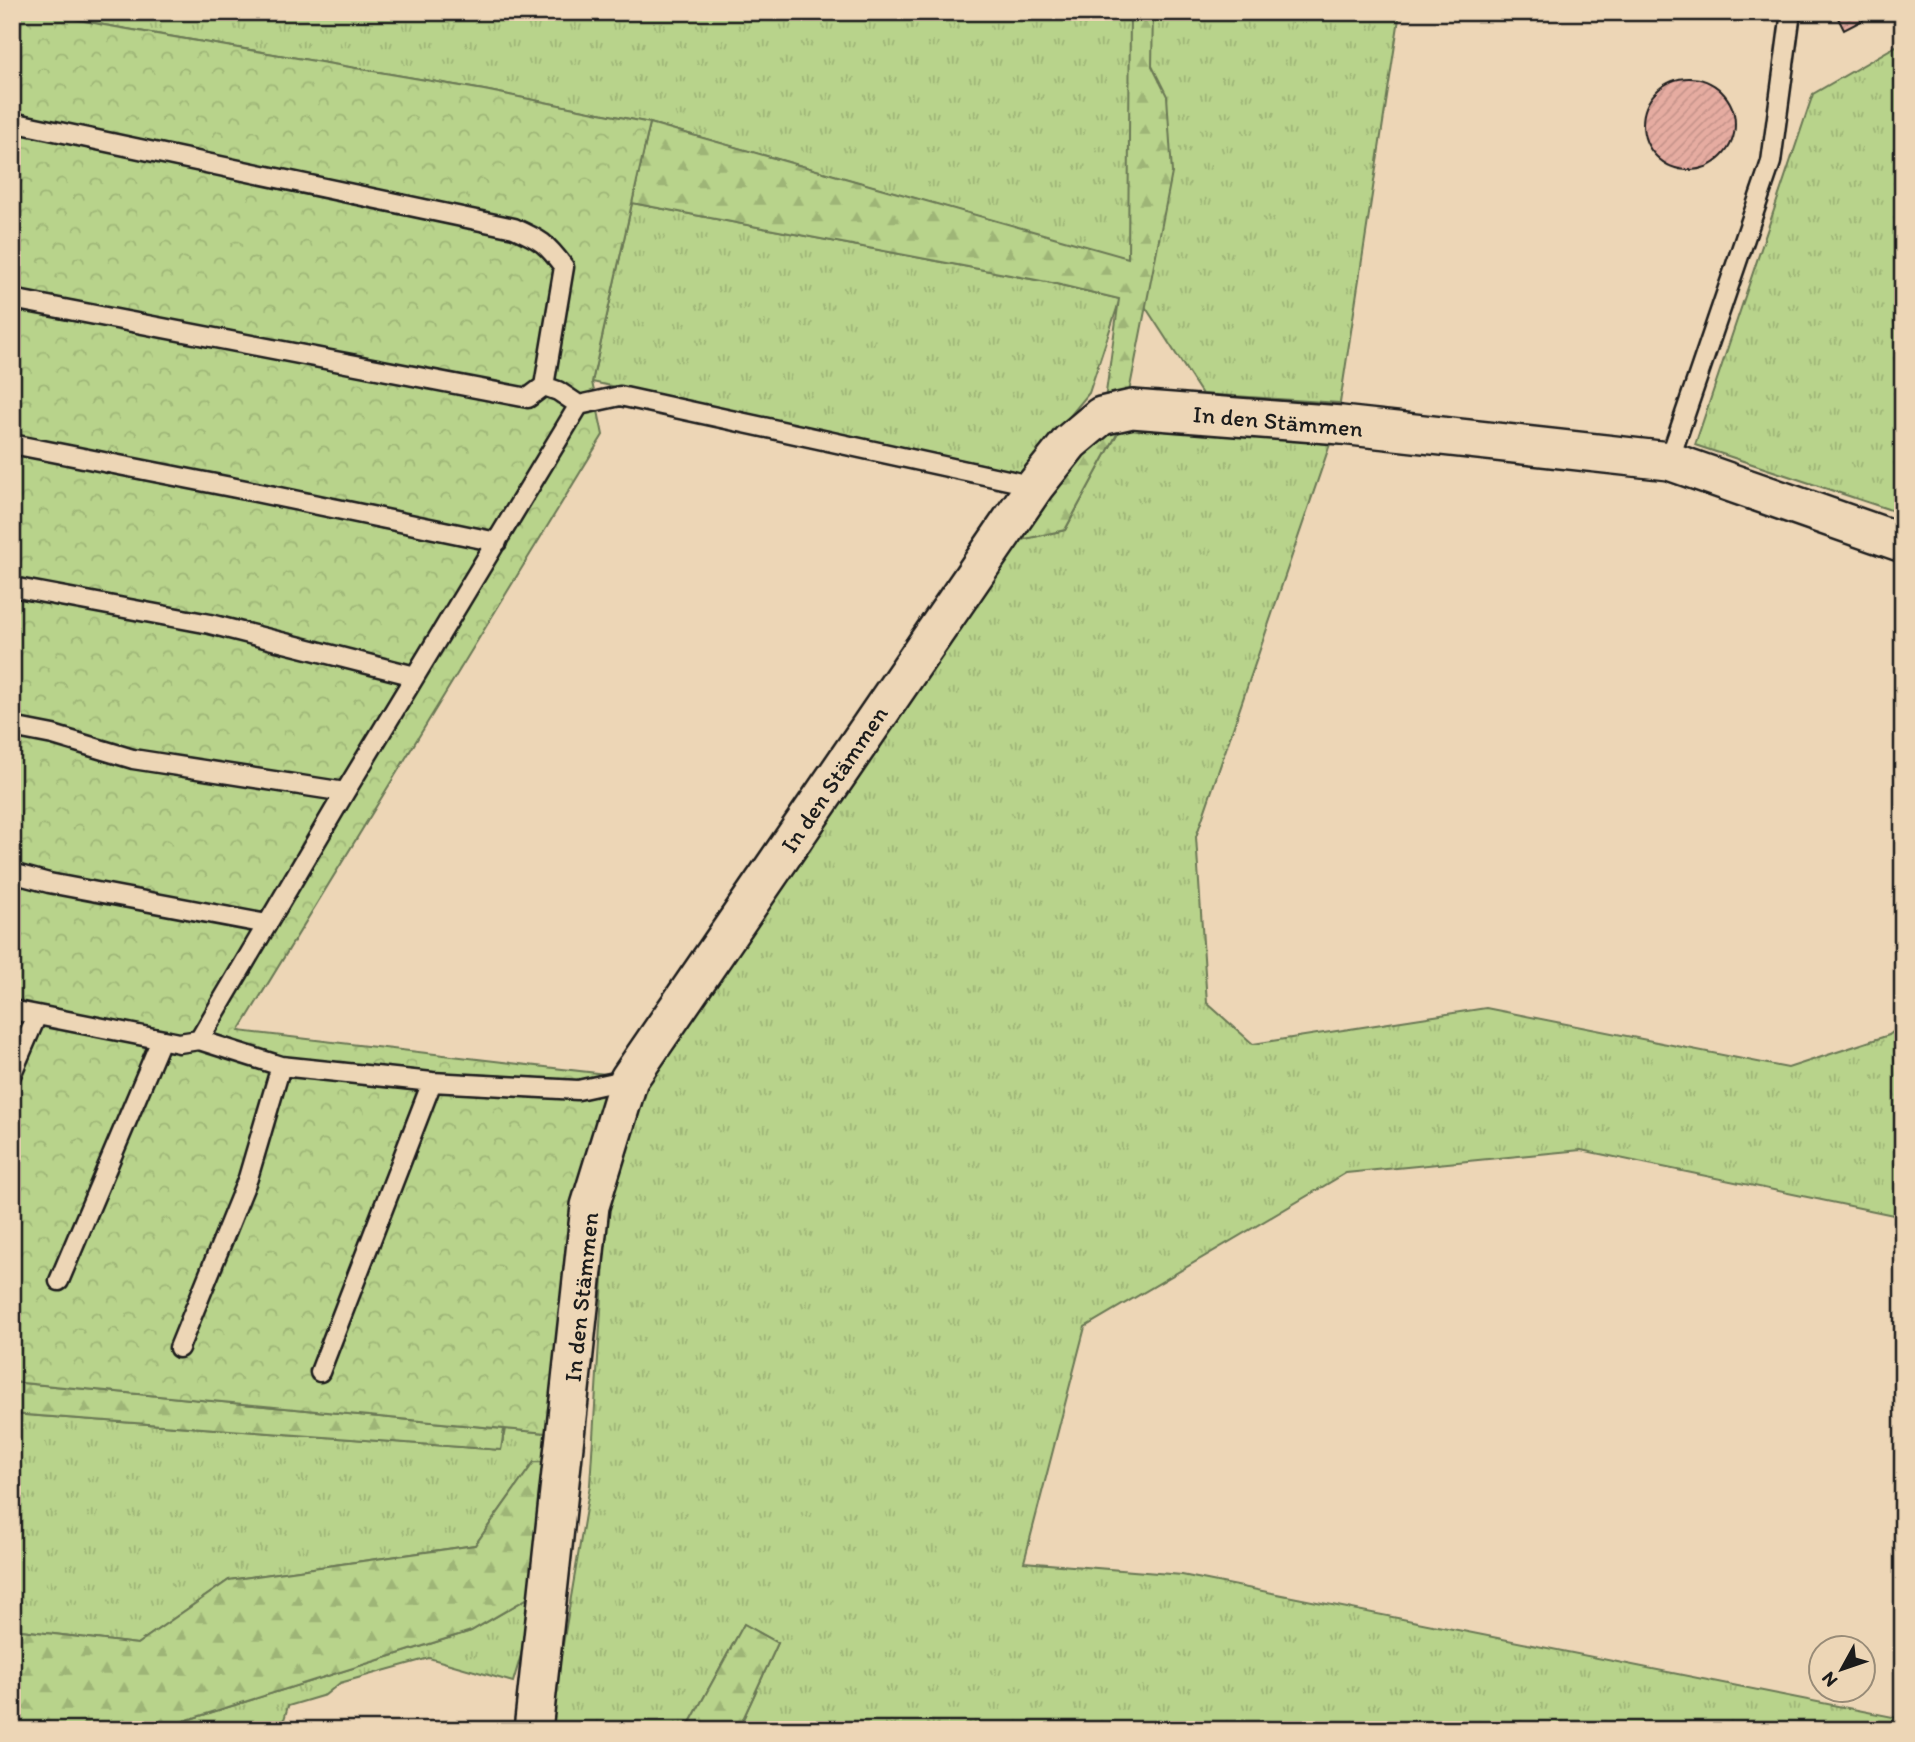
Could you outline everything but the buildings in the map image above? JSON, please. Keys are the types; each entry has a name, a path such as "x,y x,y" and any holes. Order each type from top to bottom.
{"street":[{"name":"In den Stämmen","path":"533,1730 590,1206 629,1079 1035,486 1070,442 1101,416 1132,409 1341,425 1669,461 1903,543"}],"lane":[{"path":"1669,461 1771,162 1791,12"},
{"path":"12,122 514,228 540,239 564,267 544,386 528,398 12,299"},
{"path":"544,386 558,391 579,405 620,396 1035,486"},
{"path":"199,1040 579,405"},
{"path":"12,444 497,542"},
{"path":"12,587 210,624 415,676"},
{"path":"12,727 133,759 345,792"},
{"path":"12,873 50,883 267,924"},
{"path":"12,1010 179,1043 199,1040 281,1066 432,1082 578,1090 629,1079"},
{"path":"12,1073 37,1015"},
{"path":"59,1280 162,1040"},
{"path":"179,1348 248,1178 281,1066"},
{"path":"320,1372 432,1082"}],"green space":[{"path":"12,12 40,12 484,90 650,123 592,382 603,435 239,1031 605,1074 603,1117 557,1434 12,1382"},
{"path":"40,12 1400,12 1340,403 1202,394 1111,254 650,123 484,90"},
{"path":"1130,12 1153,12 1152,66 1167,96 1172,173 1123,423 1065,530 1016,541 1105,400 1119,299 1052,283 632,203 650,123 1128,258"},
{"path":"1903,42 1903,514 1695,445 1813,94"},
{"path":"632,203 1052,283 1120,299 1089,393 1023,473 592,382"},
{"path":"1123,423 1330,444 1196,837 1207,1003 1253,1044 1486,1008 1788,1068 1889,1035 1903,1024 1903,1217 1581,1150 1346,1173 1085,1327 1024,1562 1182,1575 1806,1700 1806,1704 1828,1704 1903,1719 1903,1730 738,1730 778,1643 744,1624 686,1730 552,1730 549,1727 590,1485 612,1136 1016,541 1065,530"},
{"path":"12,1382 504,1429 501,1450 12,1414"},
{"path":"12,1414 501,1450 505,1429 557,1434 555,1463 534,1462 475,1545 229,1580 137,1644 12,1629"},
{"path":"534,1462 580,1464 573,1534 540,1591 471,1631 155,1730 12,1730 12,1629 137,1644 229,1580 475,1545"},
{"path":"540,1591 513,1682 429,1658 340,1683 325,1695 288,1706 281,1730 155,1730 471,1631"},
{"path":"744,1624 778,1643 738,1730 686,1730"}]}
